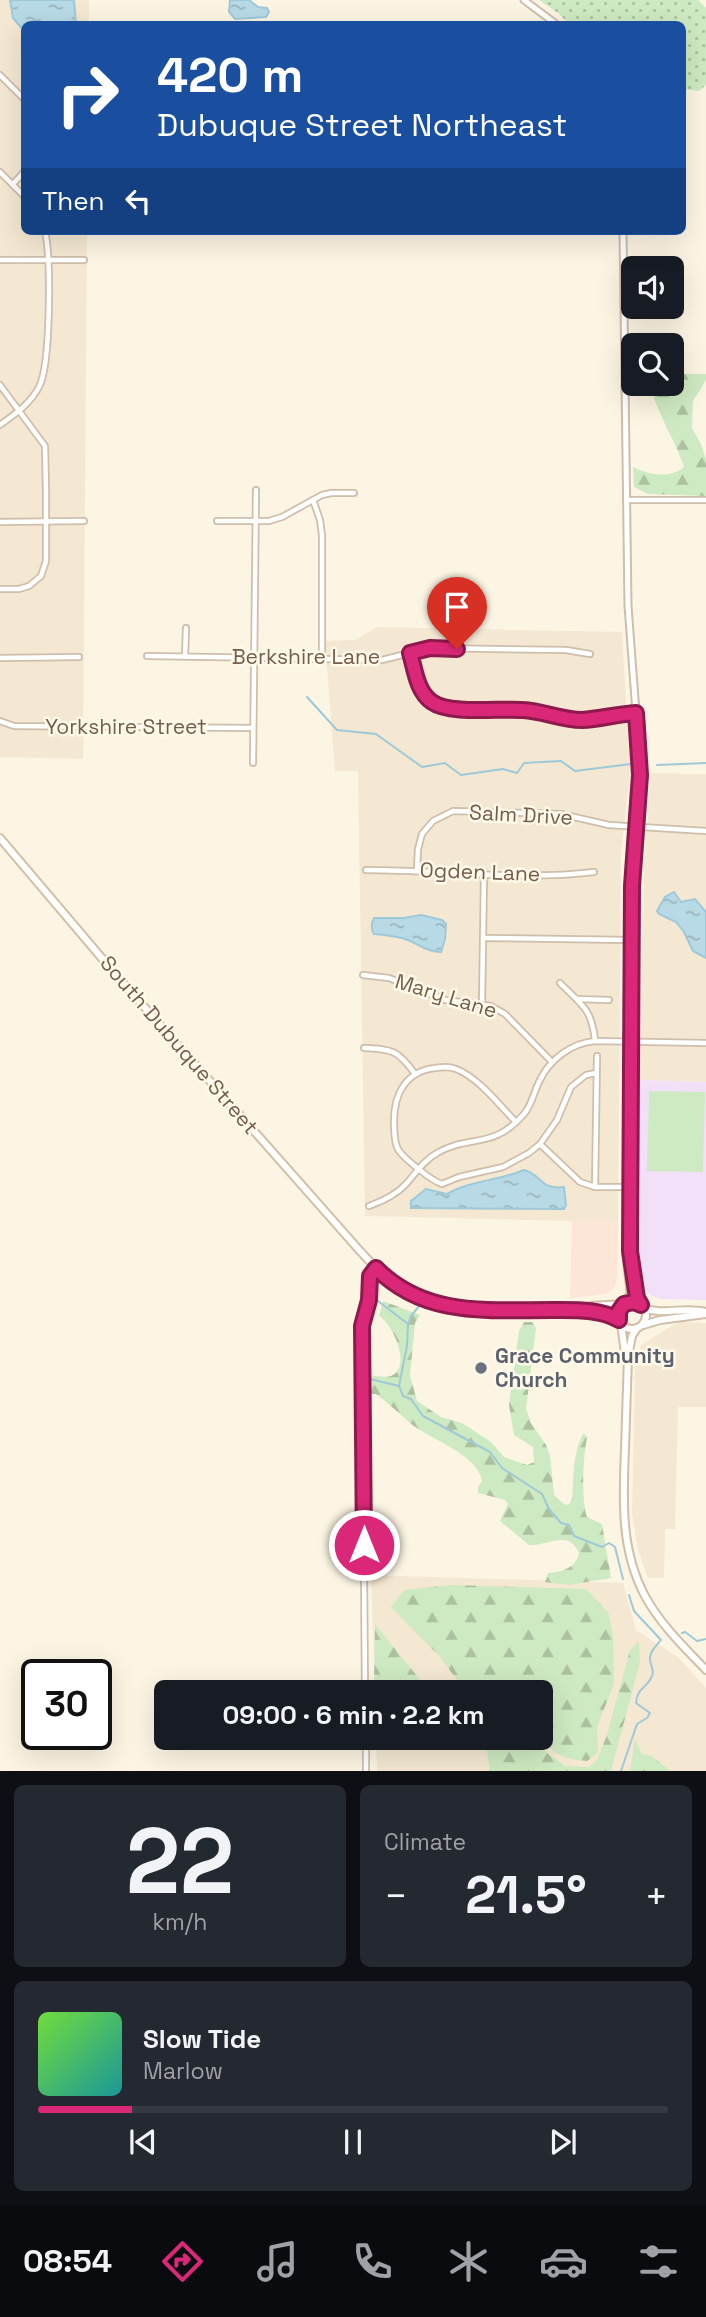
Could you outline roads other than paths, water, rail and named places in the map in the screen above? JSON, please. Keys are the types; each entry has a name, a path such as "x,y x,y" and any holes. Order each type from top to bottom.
{"main road":[{"name":"South Dubuque Street","path":"0,838 117,976 360,1251 405,1292 444,1307 576,1310"},
{"path":"576,1310 634,1302 655,1312 688,1310 706,1313"},
{"path":"625,1304 619,1311 625,1353 628,1357"},
{"path":"642,1306 645,1315 632,1336 628,1357 623,1504 629,1554 644,1594 656,1614 706,1670"},
{"path":"576,1310 604,1313 629,1329 660,1320 706,1313"}],"street":[{"path":"524,0 552,21"},
{"path":"0,75 21,96"},
{"path":"0,172 21,193"},
{"path":"13,184 21,175"},
{"path":"0,425 20,410 38,389 45,370 45,235"},
{"path":"623,235 628,606 640,766 632,886 630,1251 637,1298 642,1306"},
{"path":"0,260 85,260"},
{"path":"0,385 45,446 46,522 46,561 41,576 29,586 0,589"},
{"path":"253,763 256,490"},
{"path":"217,521 275,520 331,493 354,493"},
{"path":"313,500 322,535 321,658"},
{"path":"627,500 706,500"},
{"path":"0,522 84,521"},
{"path":"185,656 186,628"},
{"name":"Berkshire Lane","path":"147,656 382,660 430,648 566,650 590,654"},
{"path":"410,653 421,690 435,704 451,708 526,710 584,720 636,713"},
{"path":"0,658 79,657"},
{"name":"Yorkshire Street","path":"0,721 14,726 253,728"},
{"name":"Salm Drive","path":"417,870 422,834 433,821 453,811 561,814 609,825 706,831"},
{"name":"Ogden Lane","path":"366,870 484,874 594,872"},
{"path":"482,1005 484,874"},
{"path":"483,938 631,940"},
{"name":"Mary Lane","path":"363,975 389,978 445,1000 491,1006 505,1014 552,1062"},
{"path":"560,983 589,1012 595,1041"},
{"path":"576,999 609,1000"},
{"path":"369,1206 395,1194 438,1152 496,1137 507,1131 529,1107 539,1081 552,1062 578,1045 595,1041 706,1043"},
{"path":"364,1048 390,1049 397,1052 415,1074"},
{"path":"595,1187 597,1055"},
{"path":"516,1122 480,1085 464,1073 453,1068 429,1068 415,1074 401,1088 394,1109 394,1136 400,1153 442,1184 459,1177 503,1167 540,1144 557,1120 571,1087 586,1075 596,1073"},
{"path":"540,1144 580,1182 595,1187 630,1187"},
{"path":"625,1304 630,1292 626,1255 630,1251"},
{"path":"365,1680 362,1326 369,1300 370,1276 376,1268"},
{"path":"366,1750 366,1771"}],"water":[{"path":"10,0 74,0 76,21 21,21 21,27 13,18"},
{"path":"230,0 249,0 258,7 267,8 269,12 266,17 235,19 229,12"},
{"path":"674,892 681,902 695,899 706,912 706,958 693,951 676,922 657,911 665,897"},
{"path":"421,915 442,920 446,924 441,952 428,950 408,940 374,934 372,931 374,918"},
{"path":"524,1170 545,1184 564,1187 564,1209 411,1208 411,1201 426,1189 447,1194 465,1186"}],"waterway":[{"path":"307,697 337,730 376,734 422,767 445,763 461,775 503,769 517,773 524,763 561,761 575,771 631,764"},
{"path":"657,765 706,763"},
{"path":"378,1301 408,1324"},
{"path":"420,1305 408,1325 399,1386 403,1396 411,1399 423,1416 490,1452 502,1468 542,1494 549,1509 561,1523 569,1525 574,1536 602,1547 609,1543 615,1547 623,1579"},
{"path":"366,1378 399,1386"},
{"path":"621,1771 637,1724 650,1713 636,1703 640,1691 652,1676 650,1656 661,1640 634,1611 629,1595"},
{"path":"682,1633 685,1632 697,1641 706,1639"}],"place":[{"name":"Grace Community Church","path":"481,1368"}]}
